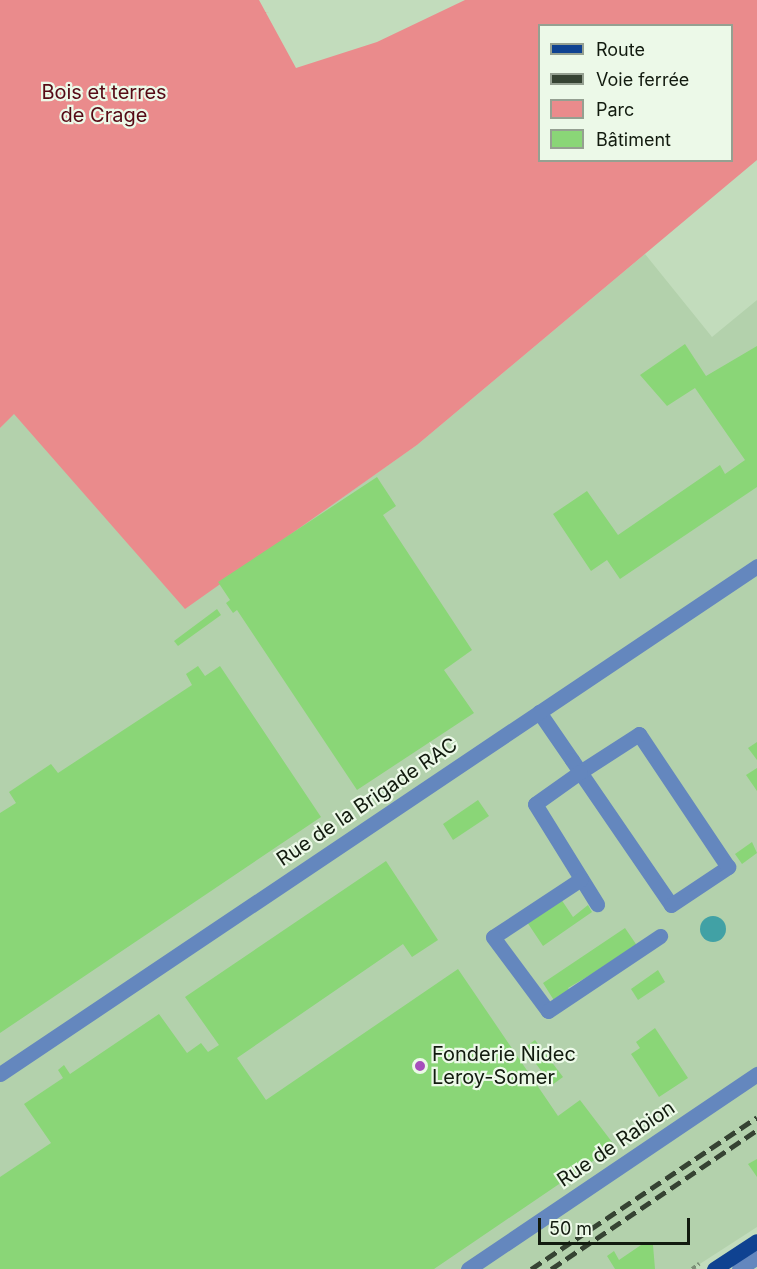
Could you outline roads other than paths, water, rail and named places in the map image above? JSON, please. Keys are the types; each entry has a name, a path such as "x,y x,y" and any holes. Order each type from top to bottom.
{"main road":[{"path":"714,1269 757,1240"}],"street":[{"name":"Rue de la Brigade RAC","path":"0,1074 757,566"},
{"path":"539,712 580,772 671,904 728,867 639,734 580,772 535,804 597,904"},
{"path":"582,879 493,937 548,1011 660,936"},
{"name":"Rue de Rabion","path":"468,1269 757,1074"},
{"path":"739,1269 757,1257"}],"water":[{"path":"713,916 722,920 726,929 722,938 713,942 704,938 700,929 704,920"}],"railway":[{"path":"531,1269 757,1117"},
{"path":"551,1269 757,1130"}],"place":[{"name":"Fonderie Nidec Leroy-Somer","path":"420,1066"}],"park label":[{"name":"Bois et terres de Crage","path":"104,104"}]}
